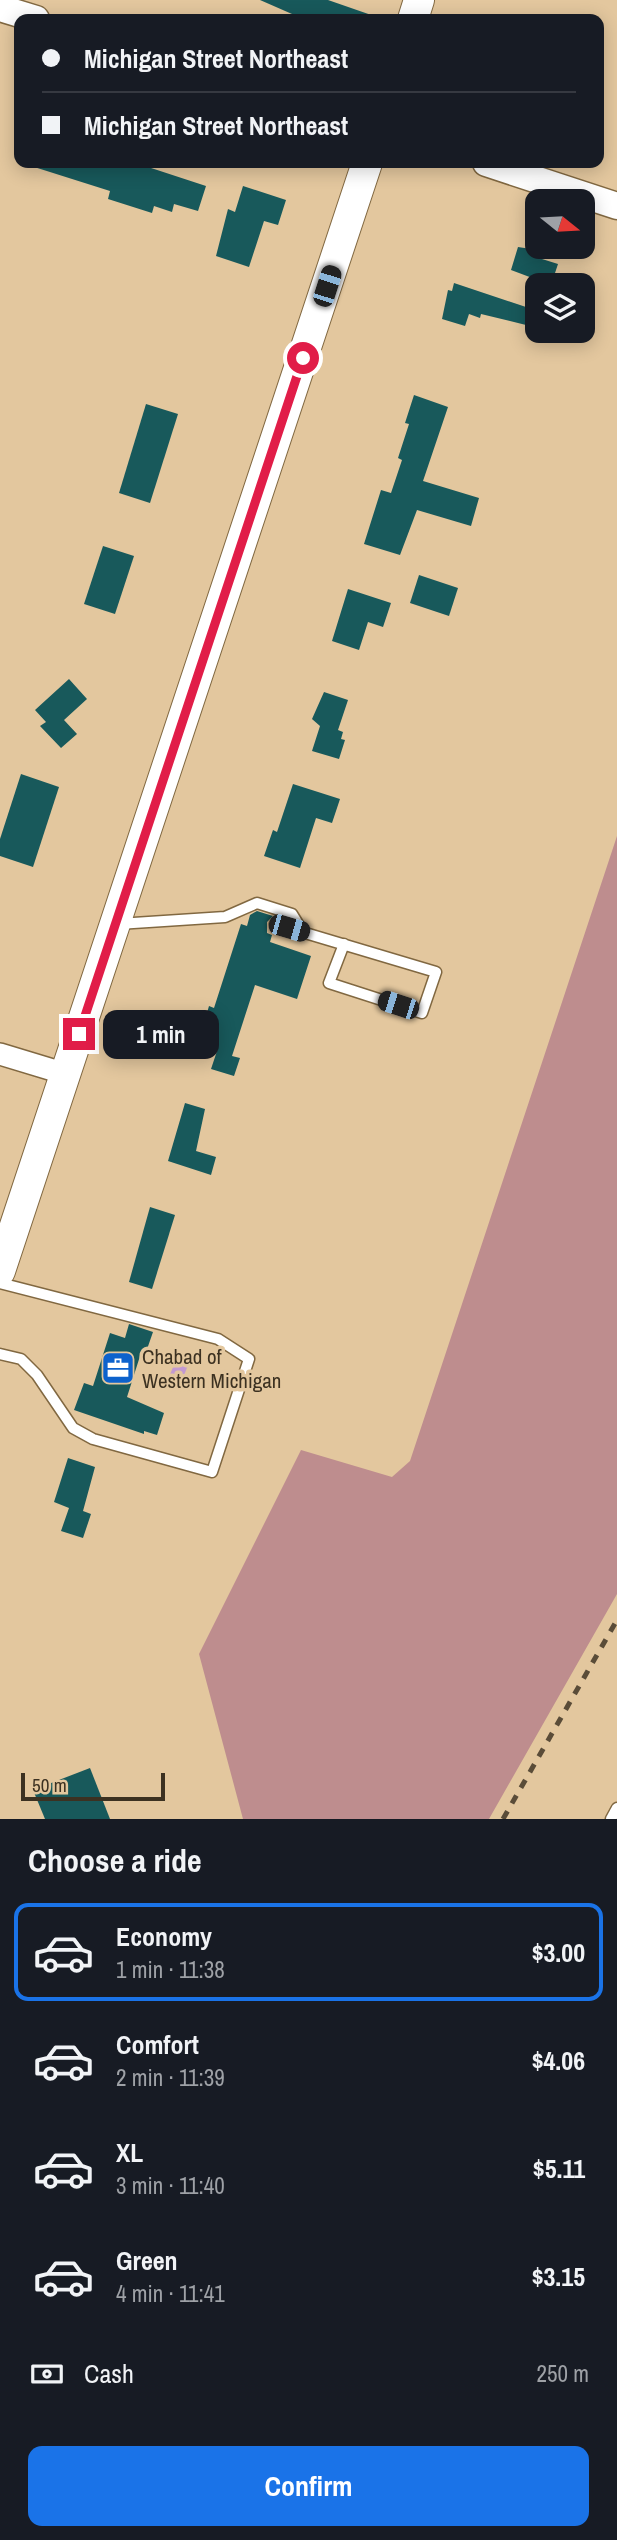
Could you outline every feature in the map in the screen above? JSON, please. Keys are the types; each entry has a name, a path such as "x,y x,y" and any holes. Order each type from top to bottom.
{"main road":[{"path":"0,1271 365,168"}],"street":[{"path":"0,8 20,14"},
{"path":"501,168 617,206"},
{"path":"0,1054 66,1074"}],"lane":[{"path":"115,924 225,917 257,903 292,914 303,932"},
{"path":"275,923 303,932 344,944 436,972 422,1013 329,983 344,944"},
{"path":"0,1283 218,1339 249,1359 212,1472 93,1439 73,1428 37,1375 21,1359 0,1354"},
{"path":"611,1819 617,1808"}],"shaded area":[{"path":"617,836 617,1594 489,1819 243,1819 199,1654 301,1450 392,1477 410,1461"},
{"path":"180,1350 192,1355 181,1383 169,1377"}],"building":[{"path":"260,0 328,0 368,14 292,14"},
{"path":"37,168 151,168 206,186 198,211 174,204 172,212 154,206 152,213 108,199 110,191"},
{"path":"243,186 286,200 278,225 264,221 249,267 216,256 228,209 235,212"},
{"path":"518,247 525,248 525,259 542,259 558,264 555,273 525,273 525,275 511,270"},
{"path":"454,283 525,307 525,325 481,314 480,318 469,314 465,326 442,319 448,290 452,291"},
{"path":"414,395 448,407 423,481 479,498 471,526 417,510 400,555 364,544 381,490 391,493 402,460 398,458 409,424 405,423"},
{"path":"146,404 178,414 150,503 119,493"},
{"path":"103,546 134,556 115,614 84,604"},
{"path":"419,575 458,588 449,616 410,603"},
{"path":"348,589 391,603 383,627 368,622 359,650 332,641"},
{"path":"69,679 87,699 64,720 77,734 61,748 40,726 46,722 35,710"},
{"path":"324,692 348,700 338,730 343,732 341,739 345,740 339,759 312,751 320,726 312,719"},
{"path":"21,774 59,787 33,867 0,856 0,839"},
{"path":"293,784 340,799 332,823 316,818 300,868 264,856 273,830 277,832"},
{"path":"257,911 273,916 267,922 267,933 272,935 270,942 311,956 297,999 255,985 232,1056 240,1058 234,1076 211,1069 218,1048 215,1047 216,1043 207,1040 210,1032 203,1027 209,1006 214,1008 241,924 247,926 250,915"},
{"path":"185,1103 205,1109 196,1151 216,1157 211,1175 168,1161"},
{"path":"150,1207 175,1215 152,1289 129,1282"},
{"path":"129,1324 153,1332 145,1355 141,1353 127,1397 164,1413 157,1435 144,1431 144,1434 74,1410 84,1383 93,1386 110,1333 125,1338"},
{"path":"68,1458 95,1467 83,1511 91,1514 83,1538 61,1531 69,1508 54,1502"},
{"path":"90,1768 110,1819 45,1819 33,1790"}],"railway":[{"path":"503,1819 617,1620"}],"place":[{"name":"Chabad of Western Michigan","path":"118,1368"}],"route":[{"path":"79,1034 303,358"}]}
